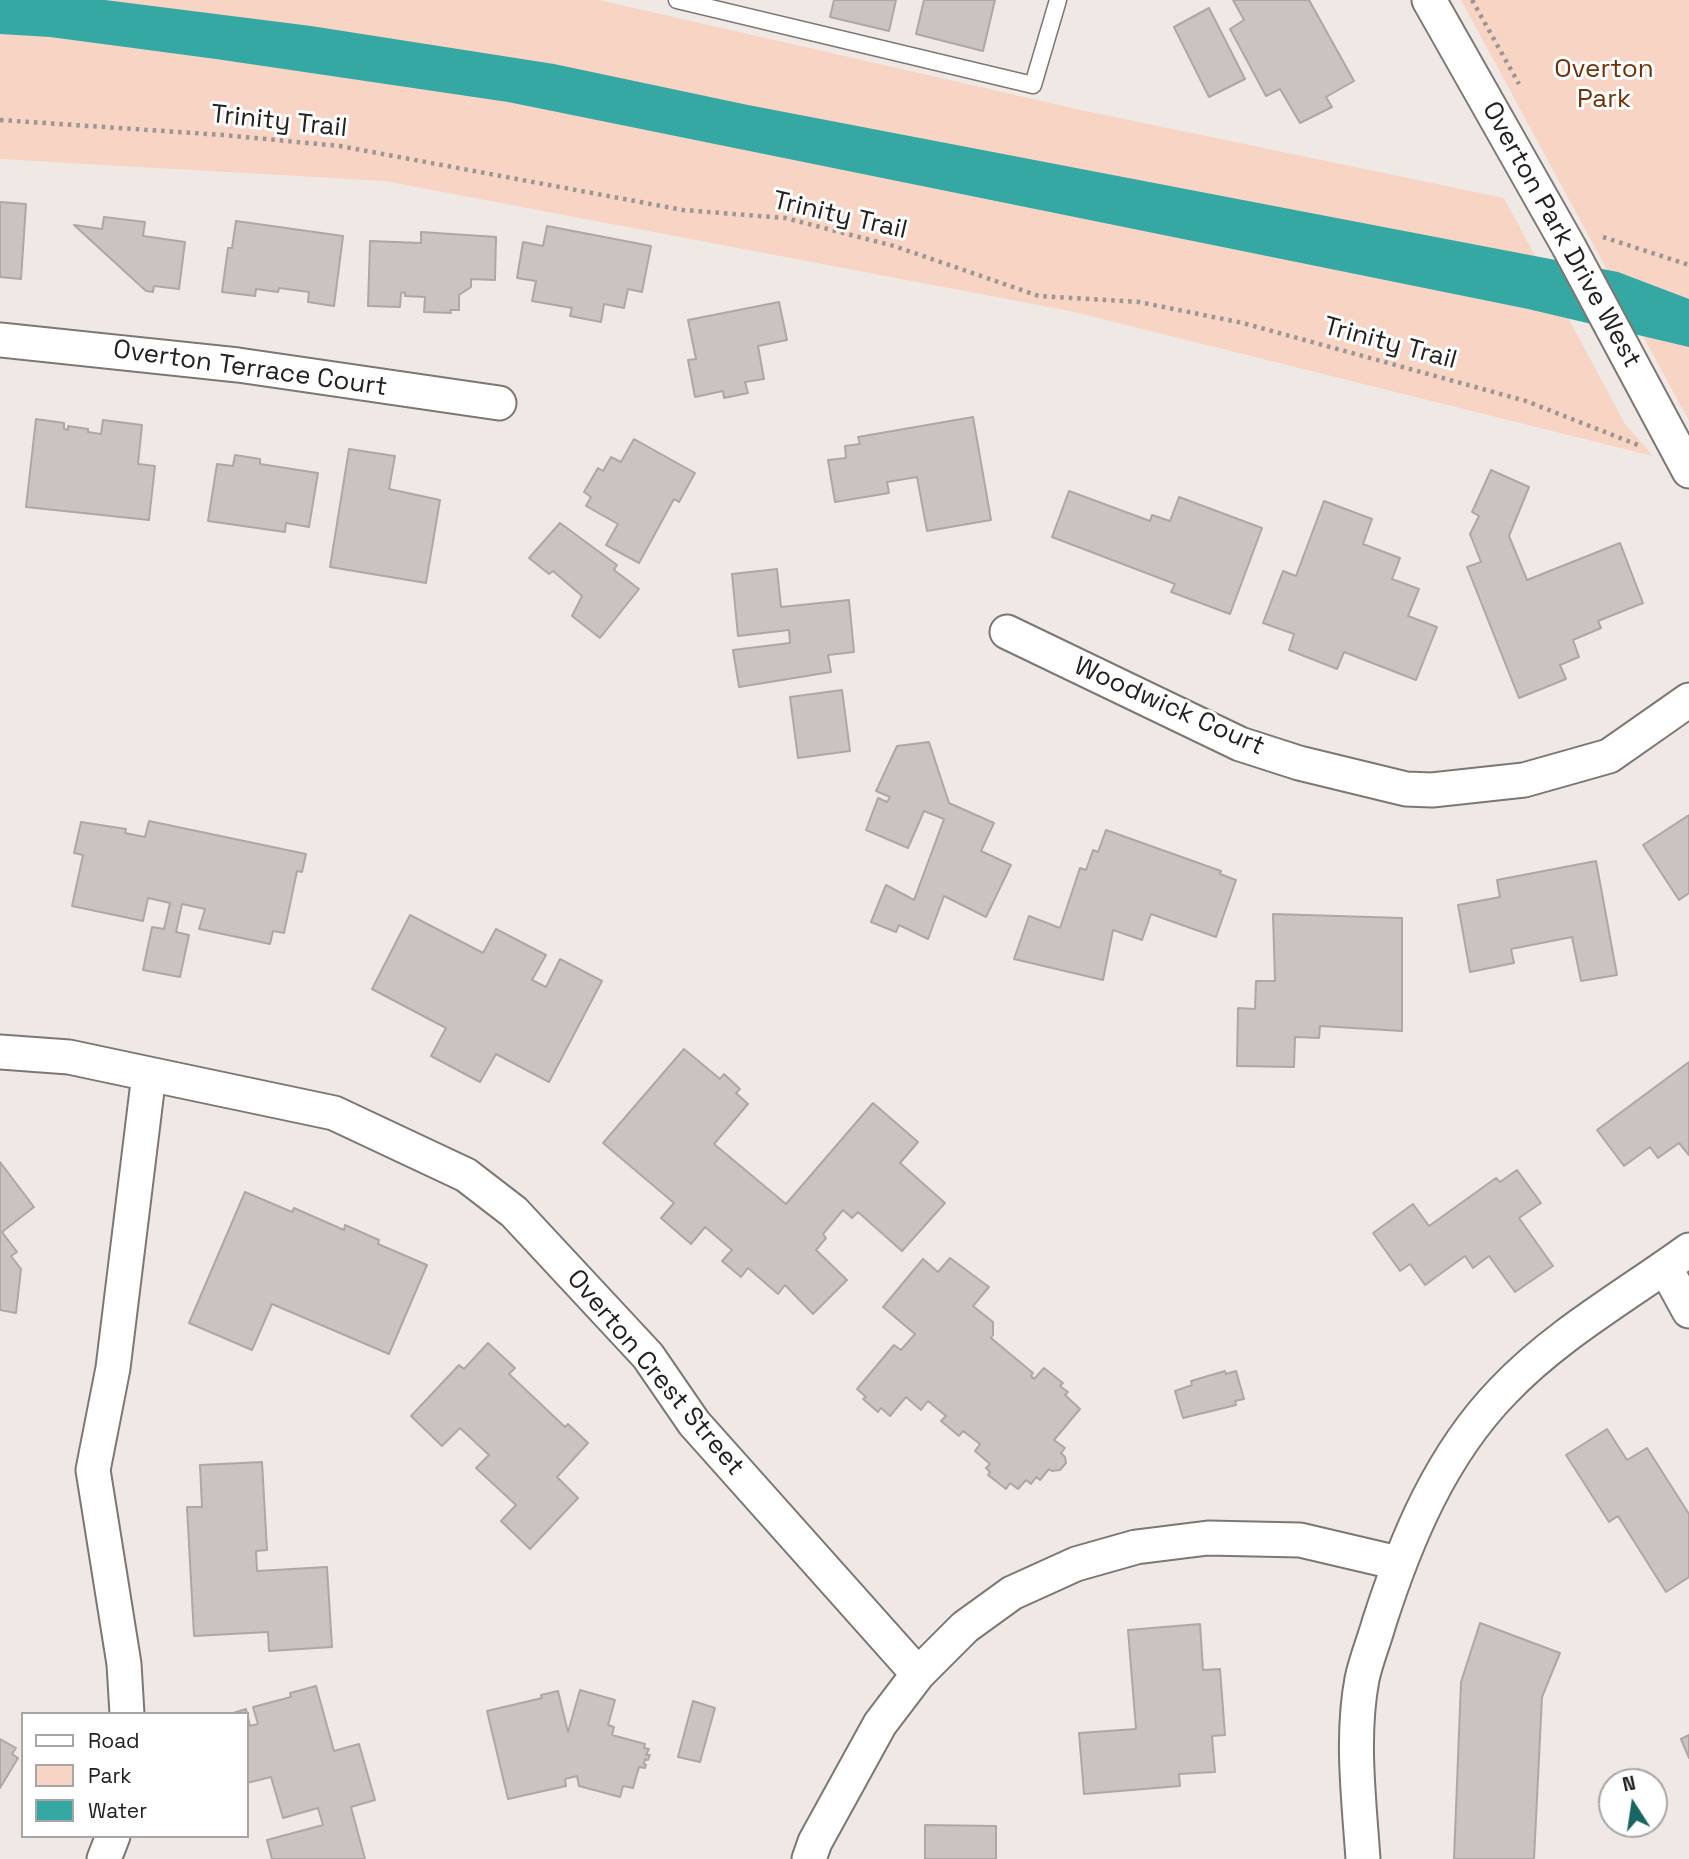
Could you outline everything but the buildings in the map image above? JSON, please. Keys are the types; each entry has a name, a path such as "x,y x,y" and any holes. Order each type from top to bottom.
{"street":[{"name":"Overton Park Drive West","path":"1429,0 1582,241 1657,436 1689,471"},
{"name":"Overton Terrace Court","path":"0,340 237,365 499,403"},
{"name":"Woodwick Court","path":"1007,632 1240,744 1300,763 1406,789 1432,790 1524,780 1609,756 1689,700"},
{"name":"Overton Crest Street","path":"0,1052 69,1057 334,1113 466,1175 514,1212 648,1356 694,1423 918,1674"},
{"path":"127,1712 124,1664 93,1470 113,1368 149,1074"},
{"path":"1363,1859 1356,1760 1362,1679 1398,1563 1426,1501 1469,1432 1503,1391 1549,1349 1677,1259 1689,1311"},
{"path":"809,1859 815,1842 880,1724 918,1674 965,1627 1012,1593 1076,1564 1136,1547 1208,1538 1300,1540 1398,1563"}],"lane":[{"path":"677,0 743,7 1033,86 1058,0"}],"path":[{"name":"Trinity Trail","path":"0,120 340,146 683,210 785,218 894,246 1039,296 1139,302 1243,323 1526,401 1636,446 1657,436"},
{"path":"1582,241 1689,265"}],"green space":[{"path":"0,0 599,0 1081,110 1504,198 1625,424 1653,456 1070,311 385,181 0,159"},
{"name":"Overton Park","path":"1461,0 1689,0 1689,421"}],"water":[{"path":"0,0 105,0 311,26 554,64 748,105 1618,272 1689,299 1689,347 1528,309 508,102 216,59 50,37 0,34"}]}
